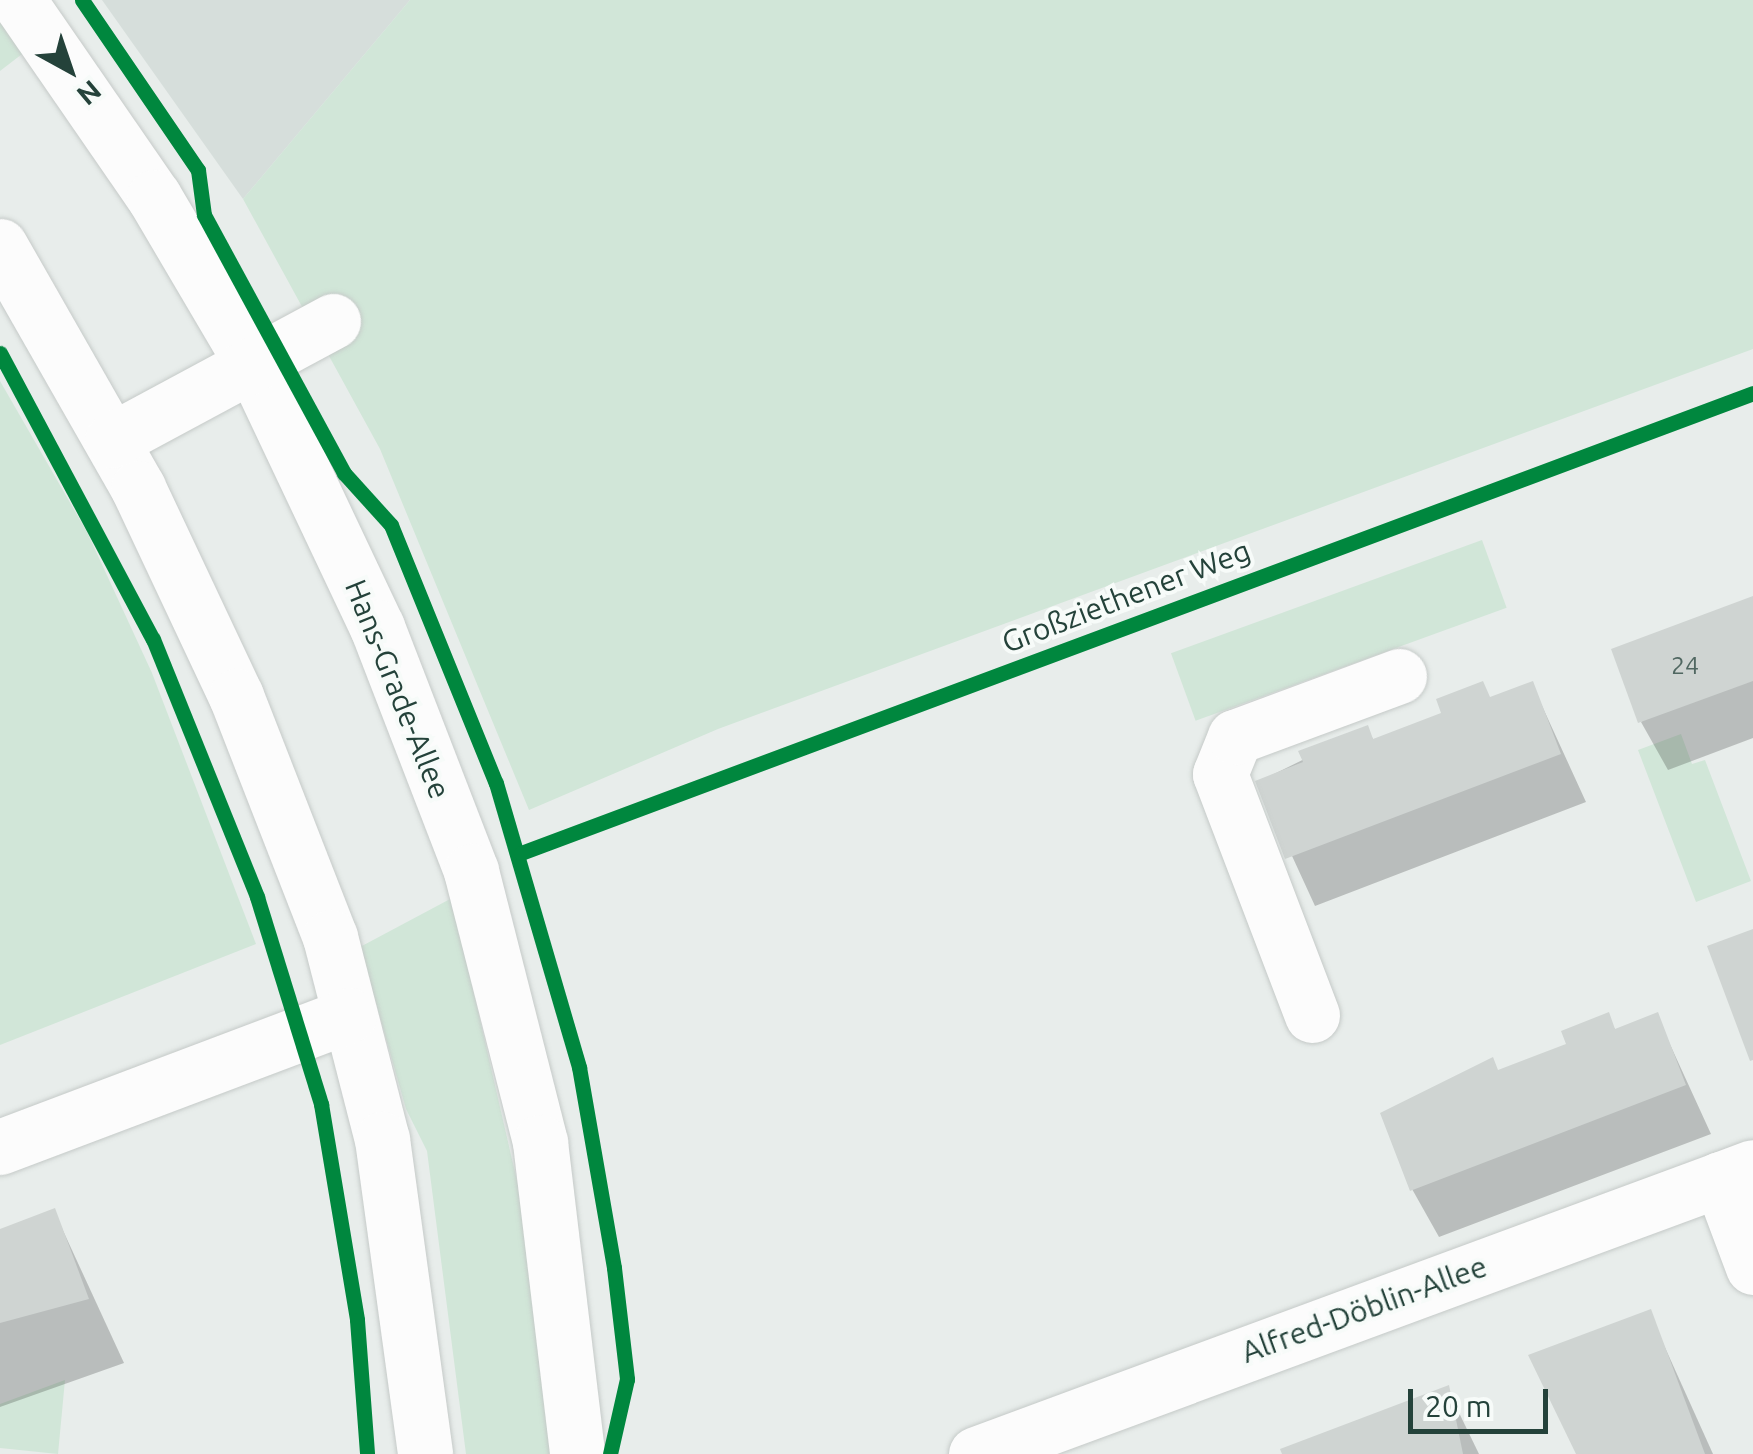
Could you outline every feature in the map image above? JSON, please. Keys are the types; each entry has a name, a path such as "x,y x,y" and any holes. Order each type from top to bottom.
{"street":[{"name":"Hans-Grade-Allee","path":"18,0 154,197 253,364 376,628 471,872 540,1142 577,1454"},
{"path":"5,262 112,440 236,696 330,937 408,1285 425,1454"},
{"path":"112,440 334,321"},
{"path":"1312,1015 1220,774 1234,738 1399,676"},
{"path":"0,1147 349,1015"},
{"path":"1736,1173 1753,1267"},
{"name":"Alfred-Döblin-Allee","path":"976,1454 1736,1173"}],"shaded area":[{"path":"102,0 410,0 243,199"}],"green space":[{"path":"410,0 1753,0 1753,349 718,729 529,810 380,449 243,199"},
{"path":"0,16 26,51 0,71"},
{"path":"0,381 87,532 152,673 256,944 0,1045"},
{"path":"1482,540 1507,608 1196,721 1171,653"},
{"path":"1681,734 1692,764 1705,760 1751,881 1696,902 1638,750"},
{"path":"452,898 528,1229 551,1454 466,1454 427,1151 406,1109 360,947"},
{"path":"65,1380 58,1454 0,1448 0,1404"}],"building":[{"path":"1753,596 1753,681 1638,723 1611,649"},
{"path":"1483,681 1490,697 1533,681 1561,754 1285,859 1255,781 1303,762 1298,751 1368,725 1373,739 1441,713 1436,699"},
{"path":"1753,929 1753,1060 1750,1061 1707,946"},
{"path":"1609,1012 1615,1029 1658,1012 1686,1085 1410,1191 1380,1113 1493,1057 1498,1070 1566,1044 1561,1031"},
{"path":"55,1208 89,1299 0,1323 0,1229"},
{"path":"1651,1309 1705,1454 1576,1454 1528,1355"},
{"path":"1449,1385 1463,1454 1282,1454 1280,1449"}],"cycle path":[{"path":"82,0 198,170 204,215 344,473 391,525 496,783 579,1067 614,1268 627,1379 610,1454"},
{"path":"0,353 153,639 257,897 321,1104 357,1320 367,1454"},
{"name":"Großziethener Weg","path":"521,853 1753,393"}]}
